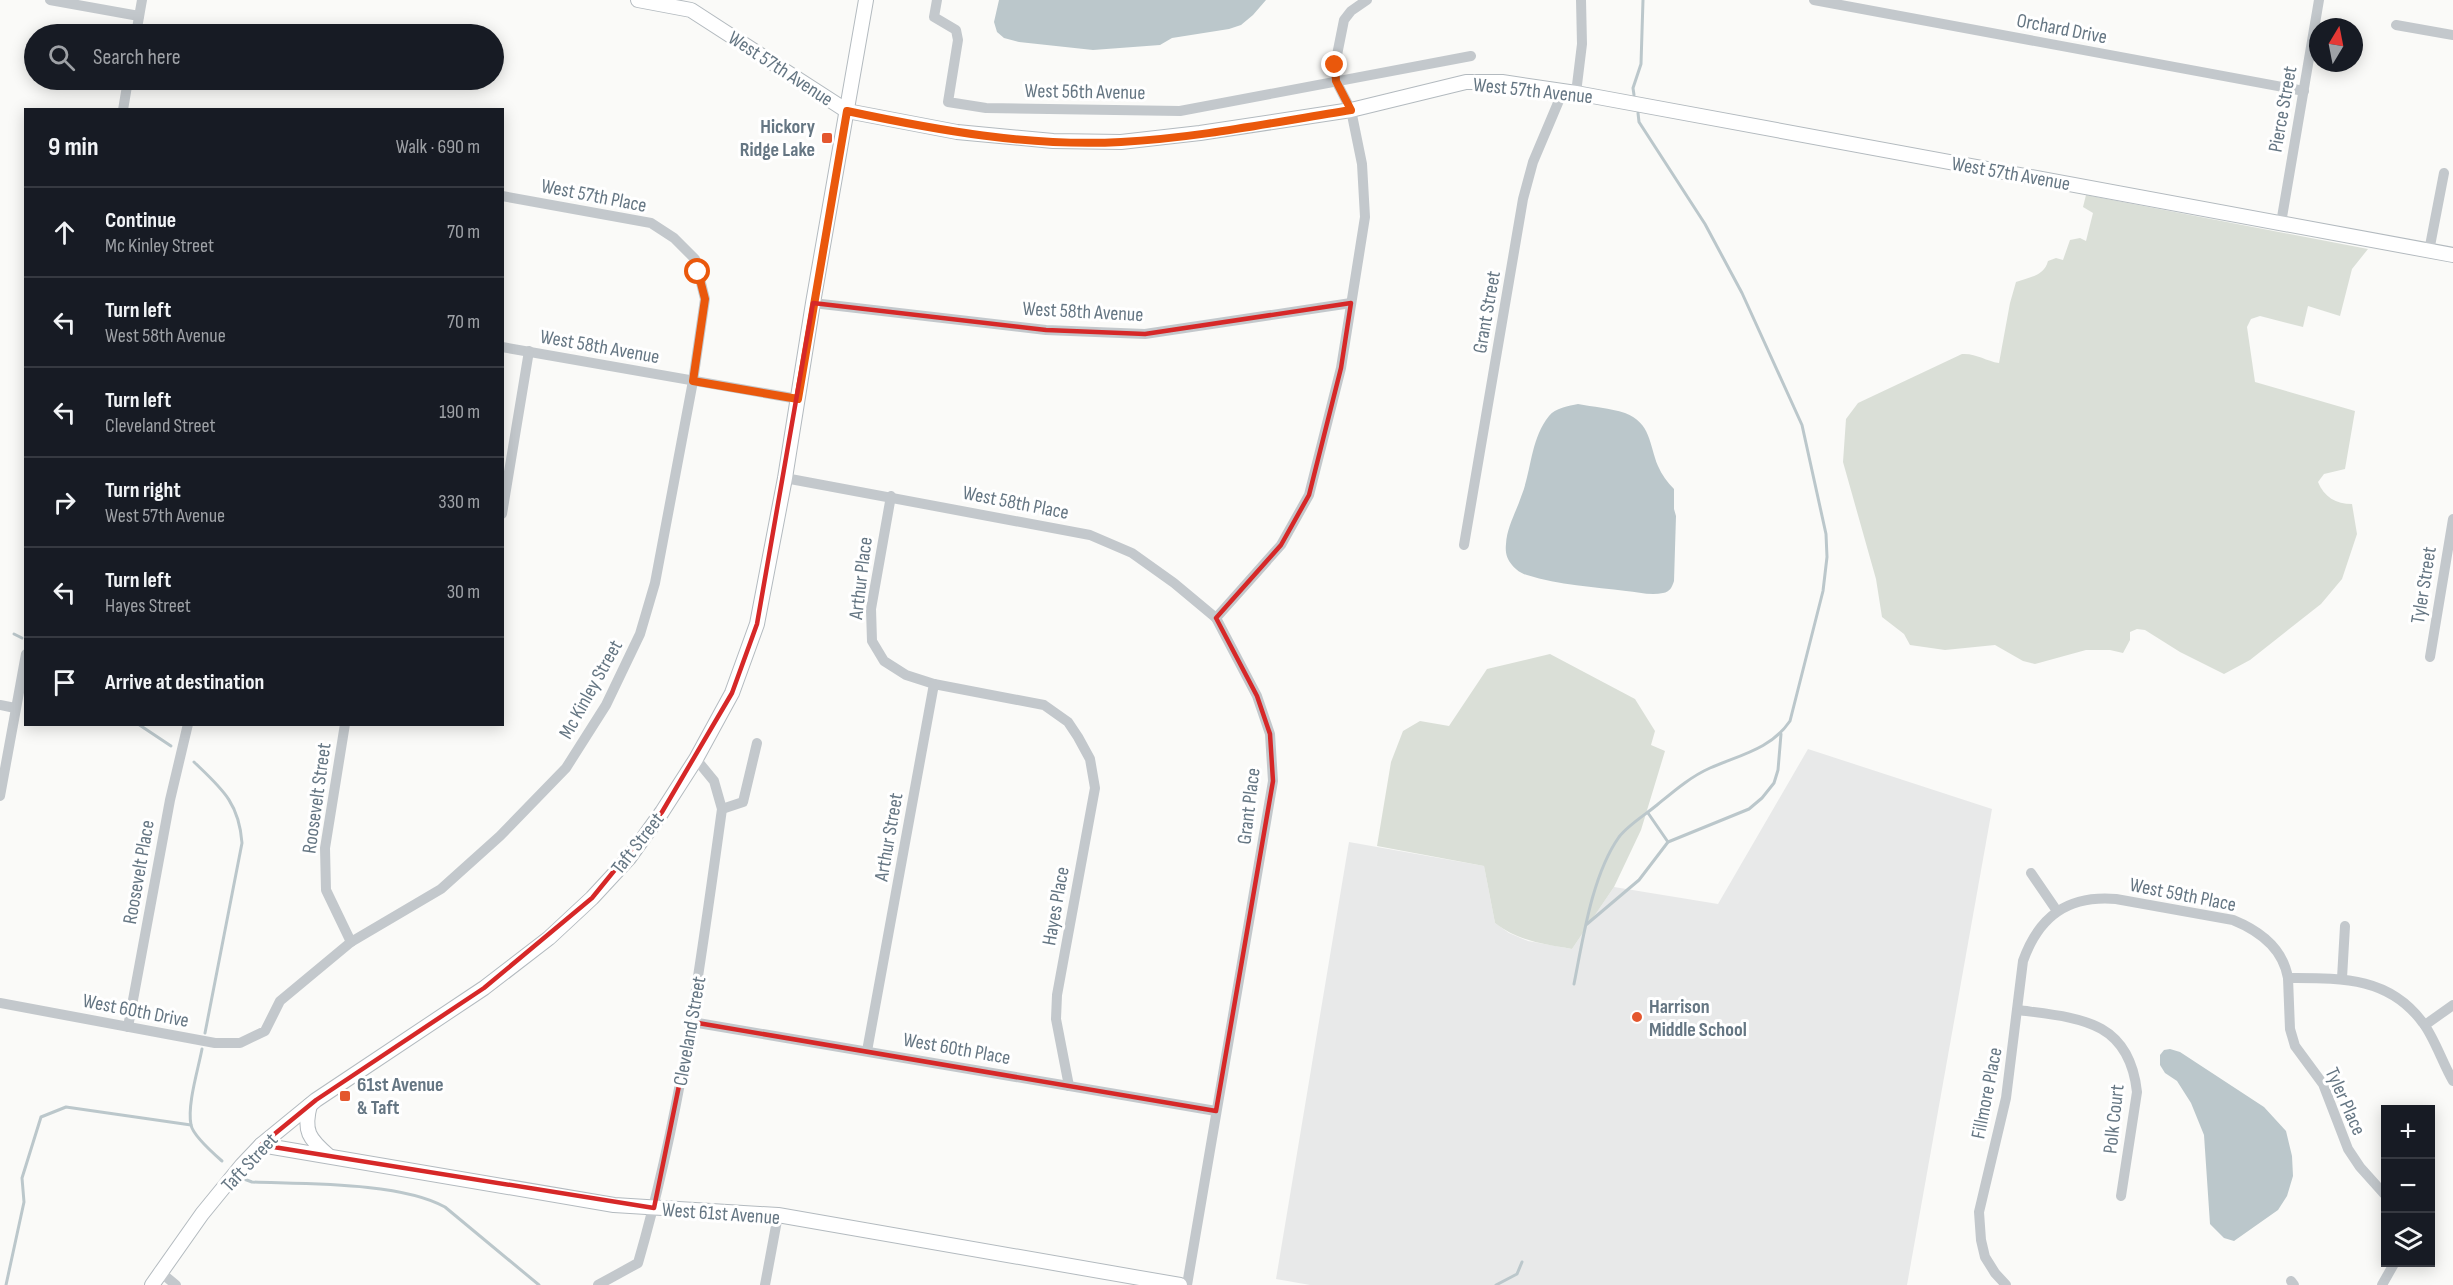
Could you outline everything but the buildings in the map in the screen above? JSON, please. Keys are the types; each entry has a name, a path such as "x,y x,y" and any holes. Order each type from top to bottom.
{"main road":[{"name":"West 57th Avenue","path":"638,0 691,10 847,111 957,132 1053,141 1121,142 1200,133 1351,110 1466,82 1502,82 1570,92 2453,255"},
{"path":"785,478 866,0"},
{"name":"Taft Street","path":"152,1285 159,1271 202,1214 261,1145 310,1105 484,988 549,938 629,858 696,759 732,693 758,624 785,478"},
{"path":"310,1105 306,1122 309,1134 315,1144 330,1157"},
{"name":"West 61st Avenue","path":"261,1145 614,1205 778,1215 1152,1283 1180,1285"}],"street":[{"path":"50,0 139,16"},
{"path":"138,24 142,0"},
{"name":"West 56th Avenue","path":"937,0 934,17 956,30 958,40 948,102 986,108 1180,111 1336,81"},
{"path":"1216,618 1281,545 1309,495 1341,368 1365,217 1362,164 1351,110 1336,81 1335,65 1344,20 1351,11 1367,0"},
{"name":"Grant Street","path":"1464,545 1523,199 1533,162 1570,92 1582,44 1581,0"},
{"name":"Orchard Drive","path":"1814,0 2304,91"},
{"name":"Pierce Street","path":"2281,223 2319,0"},
{"path":"2397,25 2453,35"},
{"path":"1336,81 1471,57"},
{"path":"123,108 126,90"},
{"path":"2429,251 2444,173"},
{"name":"West 57th Place","path":"504,196 651,223 674,238"},
{"name":"Mc Kinley Street","path":"265,1031 280,1001 351,942 441,889 501,836 566,768 606,705 640,634 655,584 693,381 705,299 695,259 674,238"},
{"name":"West 58th Avenue","path":"813,303 1046,330 1145,334 1351,303"},
{"name":"West 58th Avenue","path":"504,347 798,399"},
{"path":"504,502 529,351"},
{"name":"West 58th Place","path":"785,478 1090,535 1132,553 1174,583 1216,618"},
{"name":"Arthur Place","path":"891,496 871,609 872,641 884,661 906,675 934,684"},
{"name":"Tyler Street","path":"2430,657 2450,550 2453,519"},
{"name":"Grant Place","path":"1187,1285 1273,781 1269,734 1257,696 1216,618"},
{"path":"0,796 24,664"},
{"name":"Hayes Place","path":"934,684 1044,705 1068,722 1090,759 1095,788 1057,995 1056,1019 1069,1086"},
{"name":"Arthur Street","path":"867,1051 934,684"},
{"path":"0,705 15,708"},
{"name":"Roosevelt Place","path":"128,1027 172,790 188,726"},
{"name":"Roosevelt Street","path":"345,726 325,848 326,890 351,942"},
{"path":"722,809 742,802 756,743"},
{"name":"Cleveland Street","path":"598,1285 638,1263 654,1208 692,1022 722,809 714,781 696,759"},
{"path":"2031,873 2057,911"},
{"name":"West 59th Place","path":"2057,911 2097,897 2233,920 2250,927 2273,945 2280,954 2288,978"},
{"name":"Fillmore Place","path":"2006,1285 1985,1257 1979,1212 2006,1098 2023,961 2036,933 2057,911"},
{"path":"2342,978 2345,926"},
{"path":"2288,978 2342,978 2371,984 2393,995 2411,1009 2425,1025 2453,1081"},
{"name":"Tyler Place","path":"2288,978 2290,1029 2295,1046 2323,1084 2348,1149 2381,1191"},
{"name":"West 60th Drive","path":"0,1003 215,1043 240,1042 265,1031"},
{"path":"2425,1025 2453,1005"},
{"name":"Polk Court","path":"2018,1010 2091,1022 2116,1038 2123,1047 2135,1075 2137,1092 2121,1196"},
{"name":"West 60th Place","path":"692,1022 1216,1112"},
{"path":"765,1285 778,1215"},
{"path":"2382,1285 2393,1267"},
{"path":"159,1271 176,1285"}],"highlighted area":[{"path":"813,303 1046,330 1145,334 1351,303 1341,368 1309,495 1281,545 1216,618 1257,696 1270,734 1273,781 1216,1111 692,1022 654,1208 261,1145 316,1100 484,988 592,898 662,812 732,693 757,624"}],"shaded area":[{"path":"999,0 1266,0 1241,25 1229,29 1172,38 1160,45 1093,50 1019,42 1004,38 997,32 994,22"},
{"path":"2086,195 2368,249 2352,269 2340,316 2308,306 2303,327 2260,316 2251,319 2247,327 2255,382 2355,411 2345,469 2324,474 2318,482 2331,499 2352,504 2357,534 2342,579 2321,604 2250,660 2224,674 2180,652 2145,630 2137,629 2130,632 2130,640 2123,653 2110,650 2086,650 2035,664 2023,661 1995,645 1945,650 1910,645 1904,634 1882,617 1876,579 1843,462 1846,419 1858,403 1962,354 1999,363 2016,282 2040,273 2048,261 2056,258 2063,260 2070,240 2080,238 2086,241 2093,213 2083,207"},
{"path":"1578,404 1625,413 1640,422 1648,435 1660,469 1674,489 1676,516 1674,581 1667,592 1649,594 1551,581 1521,573 1508,558 1506,547 1508,532 1525,487 1538,435 1552,413"},
{"path":"1550,654 1635,699 1655,731 1651,745 1665,751 1641,830 1614,887 1572,949 1522,938 1495,923 1484,866 1377,846 1391,762 1403,731 1420,721 1449,726 1487,669"},
{"name":"Harrison Middle School","path":"1808,749 1992,809 1907,1285 1310,1285 1276,1279 1349,842 1484,866 1495,923 1509,933 1528,941 1572,949 1614,887 1718,904"},
{"path":"2164,1050 2180,1052 2264,1107 2286,1131 2292,1156 2293,1176 2287,1196 2278,1210 2234,1241 2224,1238 2210,1224 2204,1135 2191,1103 2177,1081 2165,1073 2160,1065 2160,1055"}],"waterway":[{"path":"1634,95 1633,88 1641,64 1643,0"},
{"path":"1574,984 1595,888 1619,837 1632,824 1689,780 1710,768 1764,745 1782,731 1790,721 1823,591 1827,557 1826,534 1802,425 1742,293 1705,224 1639,122 1638,113"},
{"path":"14,634 22,638"},
{"path":"141,726 171,746"},
{"path":"1587,924 1639,880 1668,842 1749,809 1762,798 1774,783 1778,770 1781,734"},
{"path":"194,762 220,788 233,806 242,843 205,1033"},
{"path":"1648,813 1668,842"},
{"path":"202,1049 192,1098 191,1125 200,1139 222,1161"},
{"path":"6,1285 24,1202 22,1178 41,1117 66,1107 191,1125"},
{"path":"244,1179 252,1182 352,1186 404,1193 426,1199 445,1207 539,1285"},
{"path":"1496,1285 1517,1274 1522,1262"}],"place":[{"name":"Hickory Ridge Lake","path":"827,138"},
{"name":"Harrison Middle School","path":"1637,1017"},
{"name":"61st Avenue & Taft","path":"345,1096"}],"route":[{"path":"698,272 705,299 693,381 798,399 847,111 957,132 1053,141 1121,142 1200,133 1351,110 1336,81 1335,65"}]}
